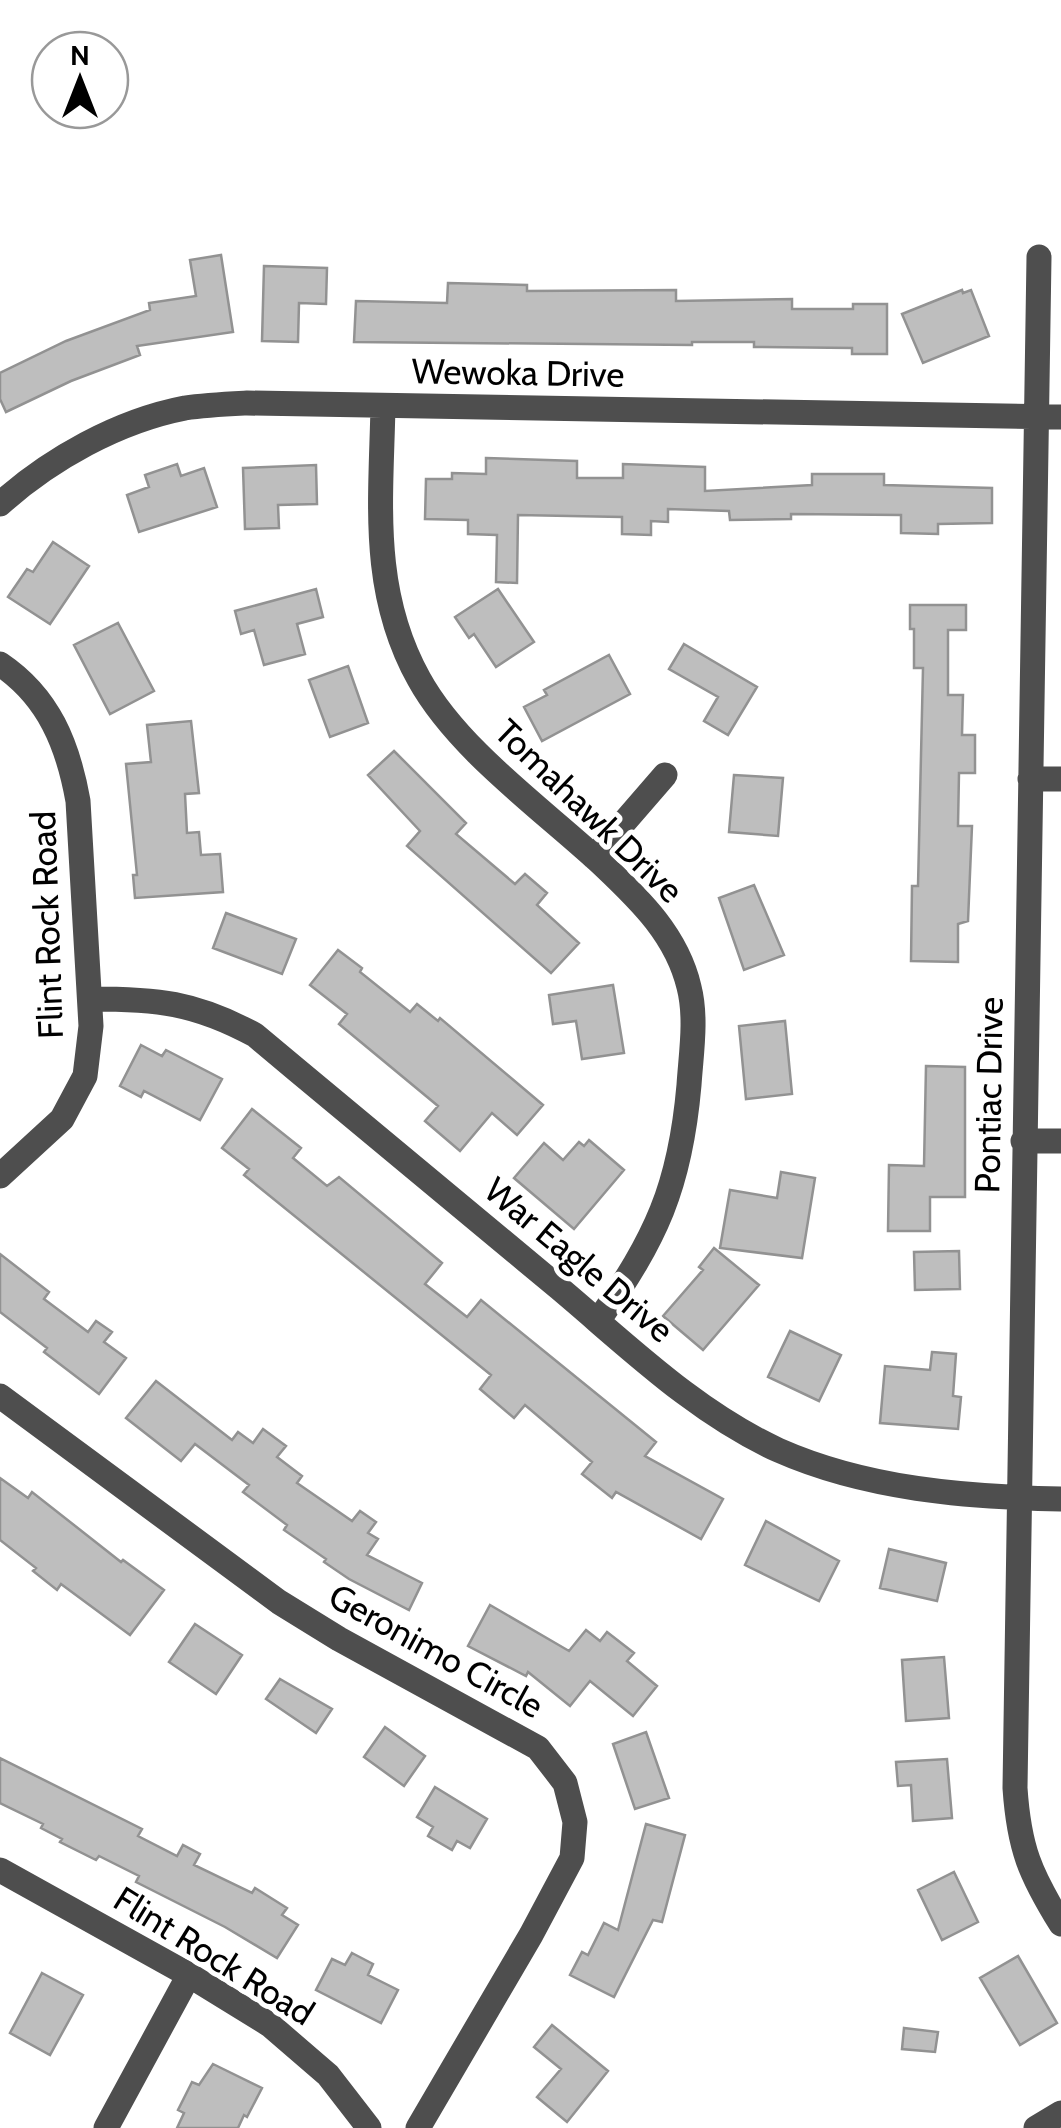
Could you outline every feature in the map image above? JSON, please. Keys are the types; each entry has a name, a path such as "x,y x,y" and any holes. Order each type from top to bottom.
{"street":[{"name":"Pontiac Drive","path":"1038,257 1049,417 1030,779 1015,1788 1018,1824 1031,1874 1059,1919"},
{"name":"Wewoka Drive","path":"0,504 65,456 162,414 247,403 1049,417"},
{"name":"Tomahawk Drive","path":"383,406 380,537 384,587 400,641 438,709 464,738 655,916 676,952 689,986 693,1010 686,1116 678,1165 665,1209 636,1267 598,1321"},
{"name":"Flint Rock Road","path":"0,664 44,706 65,743 72,766 78,801 91,1026 85,1076 74,1103 41,1141 0,1176"},
{"path":"594,857 664,776"},
{"path":"1030,779 1061,779"},
{"name":"War Eagle Drive","path":"90,999 156,999 223,1018 255,1035 691,1397 779,1450 859,1477 911,1487 1061,1499"},
{"path":"1024,1141 1061,1142"},
{"name":"Geronimo Circle","path":"0,1396 279,1602 338,1639 538,1748 566,1783 575,1822 572,1858 532,1936 418,2128"},
{"name":"Flint Rock Road","path":"0,1870 258,2017 310,2057 369,2128"},
{"path":"106,2128 189,1975"},
{"path":"1036,2128 1061,2113"}],"building":[{"path":"221,255 233,332 137,346 140,355 71,381 6,412 0,399 0,373 66,341 150,310 149,303 196,296 190,260"},
{"path":"264,266 327,268 326,304 299,303 298,342 262,341"},
{"path":"448,283 527,285 527,291 676,290 676,301 792,299 792,309 853,309 853,304 887,304 887,354 852,354 852,348 754,347 754,342 354,342 356,301 447,303"},
{"path":"971,290 989,336 923,363 902,314"},
{"path":"486,458 577,461 577,478 623,478 623,464 705,467 705,491 812,485 812,474 884,474 884,485 992,488 992,523 938,524 938,534 901,533 901,515 791,514 791,519 730,520 729,511 668,509 668,522 651,521 651,535 622,534 622,517 518,515 517,583 496,582 497,535 468,534 468,520 425,519 426,479 452,479 452,473 486,474"},
{"path":"177,464 181,476 204,468 217,507 139,532 127,495 149,487 145,475"},
{"path":"316,465 317,504 278,505 279,528 245,529 243,468"},
{"path":"53,542 89,566 50,624 8,597 27,569 33,572"},
{"path":"316,589 323,617 297,624 305,654 264,665 254,630 241,634 235,611"},
{"path":"498,589 534,642 496,667 474,634 469,638 455,617"},
{"path":"910,605 966,605 966,630 948,630 948,695 963,695 962,735 975,735 975,773 959,773 958,826 972,826 968,921 958,924 958,962 911,961 912,886 918,886 923,668 914,668"},
{"path":"118,623 154,691 110,714 74,645"},
{"path":"684,644 757,687 728,735 704,721 718,697 669,669"},
{"path":"609,655 630,694 542,741 524,707 547,695 544,690"},
{"path":"348,666 368,723 330,737 309,680"},
{"path":"191,721 199,793 185,794 187,833 199,832 201,855 220,854 223,892 135,898 133,875 137,875 126,764 151,762 147,725"},
{"path":"394,751 466,823 456,834 515,884 525,874 547,893 537,905 579,943 551,973 407,846 420,831 368,775"},
{"path":"734,775 783,778 778,836 729,832"},
{"path":"754,885 784,955 744,970 719,898"},
{"path":"226,913 296,939 282,974 213,948"},
{"path":"338,950 410,1012 417,1004 438,1021 440,1018 543,1105 517,1135 492,1113 460,1151 425,1121 438,1106 339,1024 347,1014 310,985"},
{"path":"613,985 624,1053 582,1059 576,1021 553,1024 549,995"},
{"path":"785,1021 792,1094 746,1099 739,1026"},
{"path":"141,1045 162,1056 166,1050 222,1079 200,1120 144,1091 141,1097 120,1086"},
{"path":"926,1066 965,1067 965,1197 930,1197 930,1231 888,1231 889,1165 924,1166"},
{"path":"252,1109 301,1148 293,1158 327,1186 339,1177 442,1263 425,1284 467,1317 481,1300 656,1442 645,1456 723,1499 701,1539 616,1492 612,1498 582,1474 592,1462 525,1405 514,1418 480,1389 491,1375 244,1175 249,1169 222,1148"},
{"path":"589,1140 624,1170 574,1229 514,1178 544,1143 563,1160 579,1142 584,1146"},
{"path":"781,1172 815,1178 802,1258 720,1248 730,1190 777,1198"},
{"path":"714,1248 759,1285 703,1350 663,1316 703,1270 699,1267"},
{"path":"959,1251 960,1289 915,1290 914,1252"},
{"path":"0,1254 49,1292 44,1299 88,1332 96,1321 112,1332 104,1342 126,1358 99,1394 0,1312"},
{"path":"790,1331 841,1355 819,1401 768,1377"},
{"path":"932,1352 956,1354 953,1396 961,1397 958,1429 880,1423 885,1366 930,1370"},
{"path":"156,1381 232,1440 238,1432 253,1443 263,1429 286,1446 277,1457 302,1476 297,1483 352,1521 360,1511 376,1522 368,1533 378,1539 367,1555 422,1583 409,1610 324,1562 326,1559 284,1530 287,1525 243,1492 249,1485 195,1444 181,1461 126,1418"},
{"path":"0,1478 28,1498 32,1492 121,1562 164,1590 130,1635 61,1584 57,1590 0,1540"},
{"path":"766,1521 839,1561 819,1601 745,1565"},
{"path":"889,1549 946,1563 937,1601 880,1588"},
{"path":"490,1605 569,1651 586,1630 600,1641 607,1632 634,1653 627,1661 657,1686 633,1716 590,1681 570,1706 528,1672 526,1676 468,1646"},
{"path":"195,1624 242,1655 216,1694 169,1662"},
{"path":"944,1657 949,1718 906,1721 902,1660"},
{"path":"280,1679 332,1709 316,1733 266,1699"},
{"path":"385,1727 425,1756 404,1786 364,1757"},
{"path":"646,1732 669,1798 635,1809 613,1744"},
{"path":"0,1758 142,1829 138,1836 177,1856 183,1845 200,1854 194,1865 252,1893 255,1888 287,1908 282,1915 298,1925 277,1958 136,1882 139,1876 60,1842 62,1839 41,1828 43,1824 0,1803"},
{"path":"947,1759 952,1818 913,1821 911,1785 898,1786 896,1762"},
{"path":"435,1787 487,1819 470,1848 457,1841 452,1850 428,1836 433,1827 417,1817"},
{"path":"646,1824 685,1835 662,1922 653,1920 614,1997 570,1975 582,1952 588,1955 604,1923 618,1930"},
{"path":"954,1872 978,1922 942,1940 918,1890"},
{"path":"352,1953 373,1964 368,1975 398,1990 381,2023 316,1990 332,1959 345,1965"},
{"path":"1018,1956 1057,2023 1020,2045 980,1978"},
{"path":"42,1973 83,1995 50,2055 10,2033"},
{"path":"552,2025 608,2071 567,2122 537,2097 561,2069 534,2047"},
{"path":"904,2028 938,2032 935,2052 902,2049"},
{"path":"213,2064 262,2088 247,2117 244,2115 238,2128 177,2128 184,2113 178,2110 192,2082 199,2085"}]}
